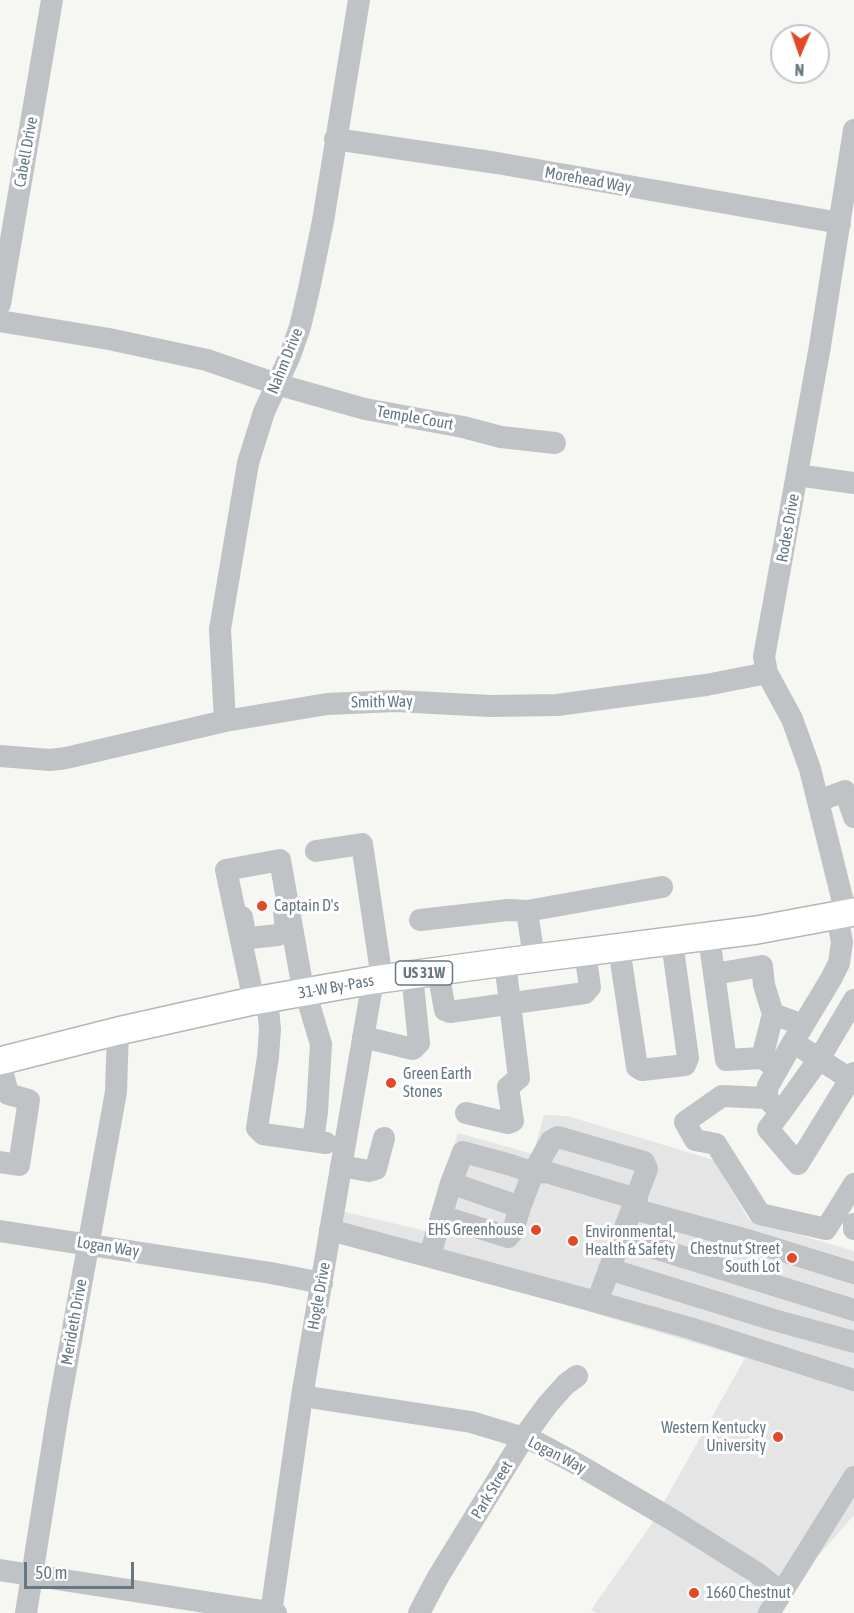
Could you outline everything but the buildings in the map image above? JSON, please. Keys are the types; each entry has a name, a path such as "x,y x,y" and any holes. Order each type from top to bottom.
{"main road":[{"name":"31-W By-Pass","path":"0,1061 117,1031 260,1000 378,979 709,937 846,914"}],"street":[{"name":"Cabell Drive","path":"0,304 52,0"},
{"name":"Nahm Drive","path":"225,721 220,651 223,608 248,463 258,428 289,358 307,298 323,220 359,0"},
{"name":"Rodes Drive","path":"771,1085 839,963 846,914 846,878 792,719 764,662 854,130"},
{"name":"Morehead Way","path":"335,139 497,163 840,223"},
{"name":"Temple Court","path":"0,321 109,339 207,360 276,384 365,409 463,427 501,437 555,442"},
{"path":"797,474 854,483"},
{"name":"Smith Way","path":"0,756 50,760 66,758 225,721 350,702 396,700 512,706 573,703 706,685 768,673"},
{"path":"818,801 850,785 854,817"},
{"name":"Hogle Drive","path":"272,1613 302,1396 342,1156 363,1037 378,979 362,844 316,851"},
{"path":"312,1140 317,1112 321,1050 318,1032 305,992 286,882 280,860 226,870 260,1000 270,1029 257,1128 263,1134 312,1140 369,1171 376,1169 384,1138"},
{"path":"229,884 237,892 245,934 250,938 278,935 286,930 282,896 286,882"},
{"path":"420,920 508,910 528,911 662,887"},
{"path":"528,911 534,958"},
{"path":"757,930 764,985 773,1014 768,1129 798,1164 852,1076 819,1059 798,1034 773,1014"},
{"path":"709,937 726,1060 771,1085"},
{"path":"619,948 637,1067 642,1070 685,1065 688,1058 672,942"},
{"path":"425,973 445,1010 450,1012 585,993 590,987 585,952"},
{"path":"466,1113 508,1124 513,1121 508,1087 519,1078 504,962"},
{"path":"714,974 762,966"},
{"path":"363,1037 413,1049 419,1043 425,973"},
{"path":"854,1000 819,1059 771,1085 722,1095 686,1122 695,1140 716,1144 760,1214 826,1229 854,1184"},
{"name":"Merideth Drive","path":"26,1613 87,1244 116,1092 117,1031"},
{"path":"0,1061 4,1098 29,1100 19,1165 0,1162"},
{"path":"441,1216 508,1237 513,1231 533,1173 551,1141 558,1137 644,1162 647,1168 635,1204 597,1302"},
{"path":"429,1255 463,1152 533,1173 546,1172 635,1204 854,1273"},
{"path":"451,1183 520,1207"},
{"path":"854,1224 854,1230"},
{"path":"330,1230 429,1255 690,1328 854,1380"},
{"name":"Logan Way","path":"0,1231 322,1283"},
{"path":"621,1238 854,1310"},
{"path":"609,1269 854,1342"},
{"name":"Park Street","path":"419,1613 438,1577 524,1437 548,1404 566,1384 577,1376"},
{"name":"Logan Way","path":"302,1396 471,1422 524,1437 577,1464 671,1519 757,1573 782,1593"},
{"path":"769,1613 854,1477"},
{"path":"0,1570 272,1613"}],"shaded area":[{"name":"Western Kentucky University","path":"544,1115 567,1116 714,1160 749,1220 854,1251 854,1515 768,1613 597,1613 591,1610 651,1525 745,1358 335,1236 341,1211 426,1231 458,1133 533,1154"}],"place":[{"name":"Captain D's","path":"262,906"},
{"name":"Green Earth Stones","path":"391,1083"},
{"name":"EHS Greenhouse","path":"536,1230"},
{"name":"Environmental, Health & Safety","path":"573,1241"},
{"name":"Chestnut Street South Lot","path":"792,1258"},
{"name":"Western Kentucky University","path":"778,1437"},
{"name":"1660 Chestnut","path":"694,1593"}]}
